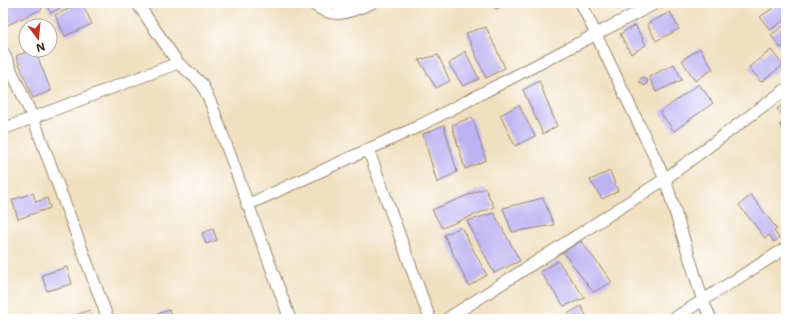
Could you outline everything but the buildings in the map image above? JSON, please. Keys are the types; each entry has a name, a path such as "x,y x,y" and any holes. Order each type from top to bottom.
{"street":[{"path":"137,3 178,63 202,84 212,106 290,319"},
{"path":"312,3 320,10 338,14 352,12 372,3"},
{"path":"581,3 665,179 703,301 711,319"},
{"path":"247,205 414,128 597,35 656,3"},
{"path":"3,52 33,118 108,319"},
{"path":"3,129 178,63"},
{"path":"446,319 665,179 786,90"},
{"path":"368,149 430,319"},
{"path":"673,319 786,248"}]}
